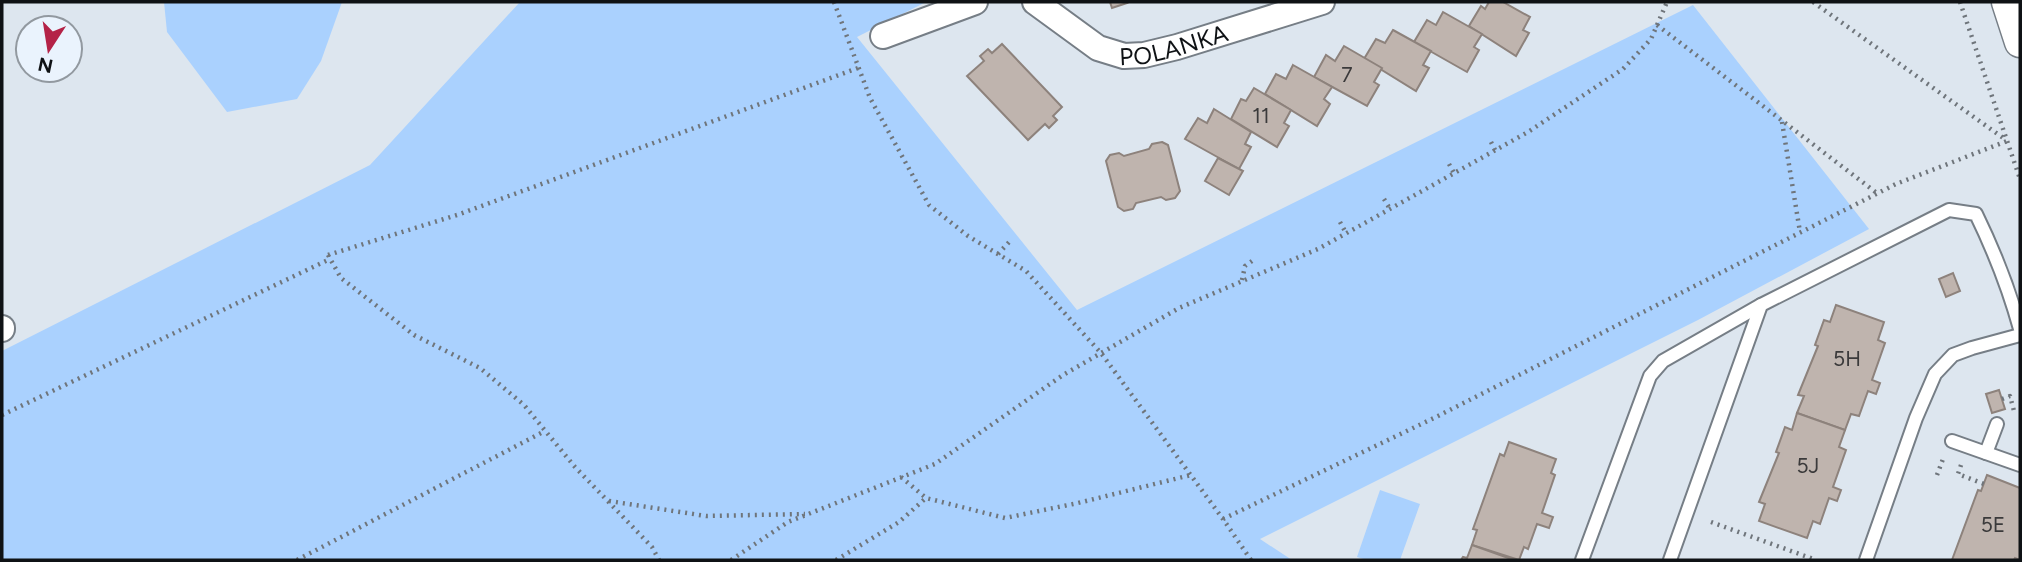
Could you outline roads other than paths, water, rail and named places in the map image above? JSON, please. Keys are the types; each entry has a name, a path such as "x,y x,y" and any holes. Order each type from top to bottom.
{"street":[{"path":"883,36 975,2"},
{"name":"POLANKA","path":"1035,2 1098,48 1124,56 1144,55 1177,47 1322,2"},
{"path":"2007,2 2020,42"}],"lane":[{"path":"1582,560 1650,376 1663,361 1761,305 1949,211 1964,211 1976,214 2011,296 2020,329"},
{"path":"1670,560 1761,305"},
{"path":"1866,560 1916,418 1935,374 1953,355 2020,335"},
{"path":"1986,453 1997,424"},
{"path":"1952,441 2020,465"}]}
